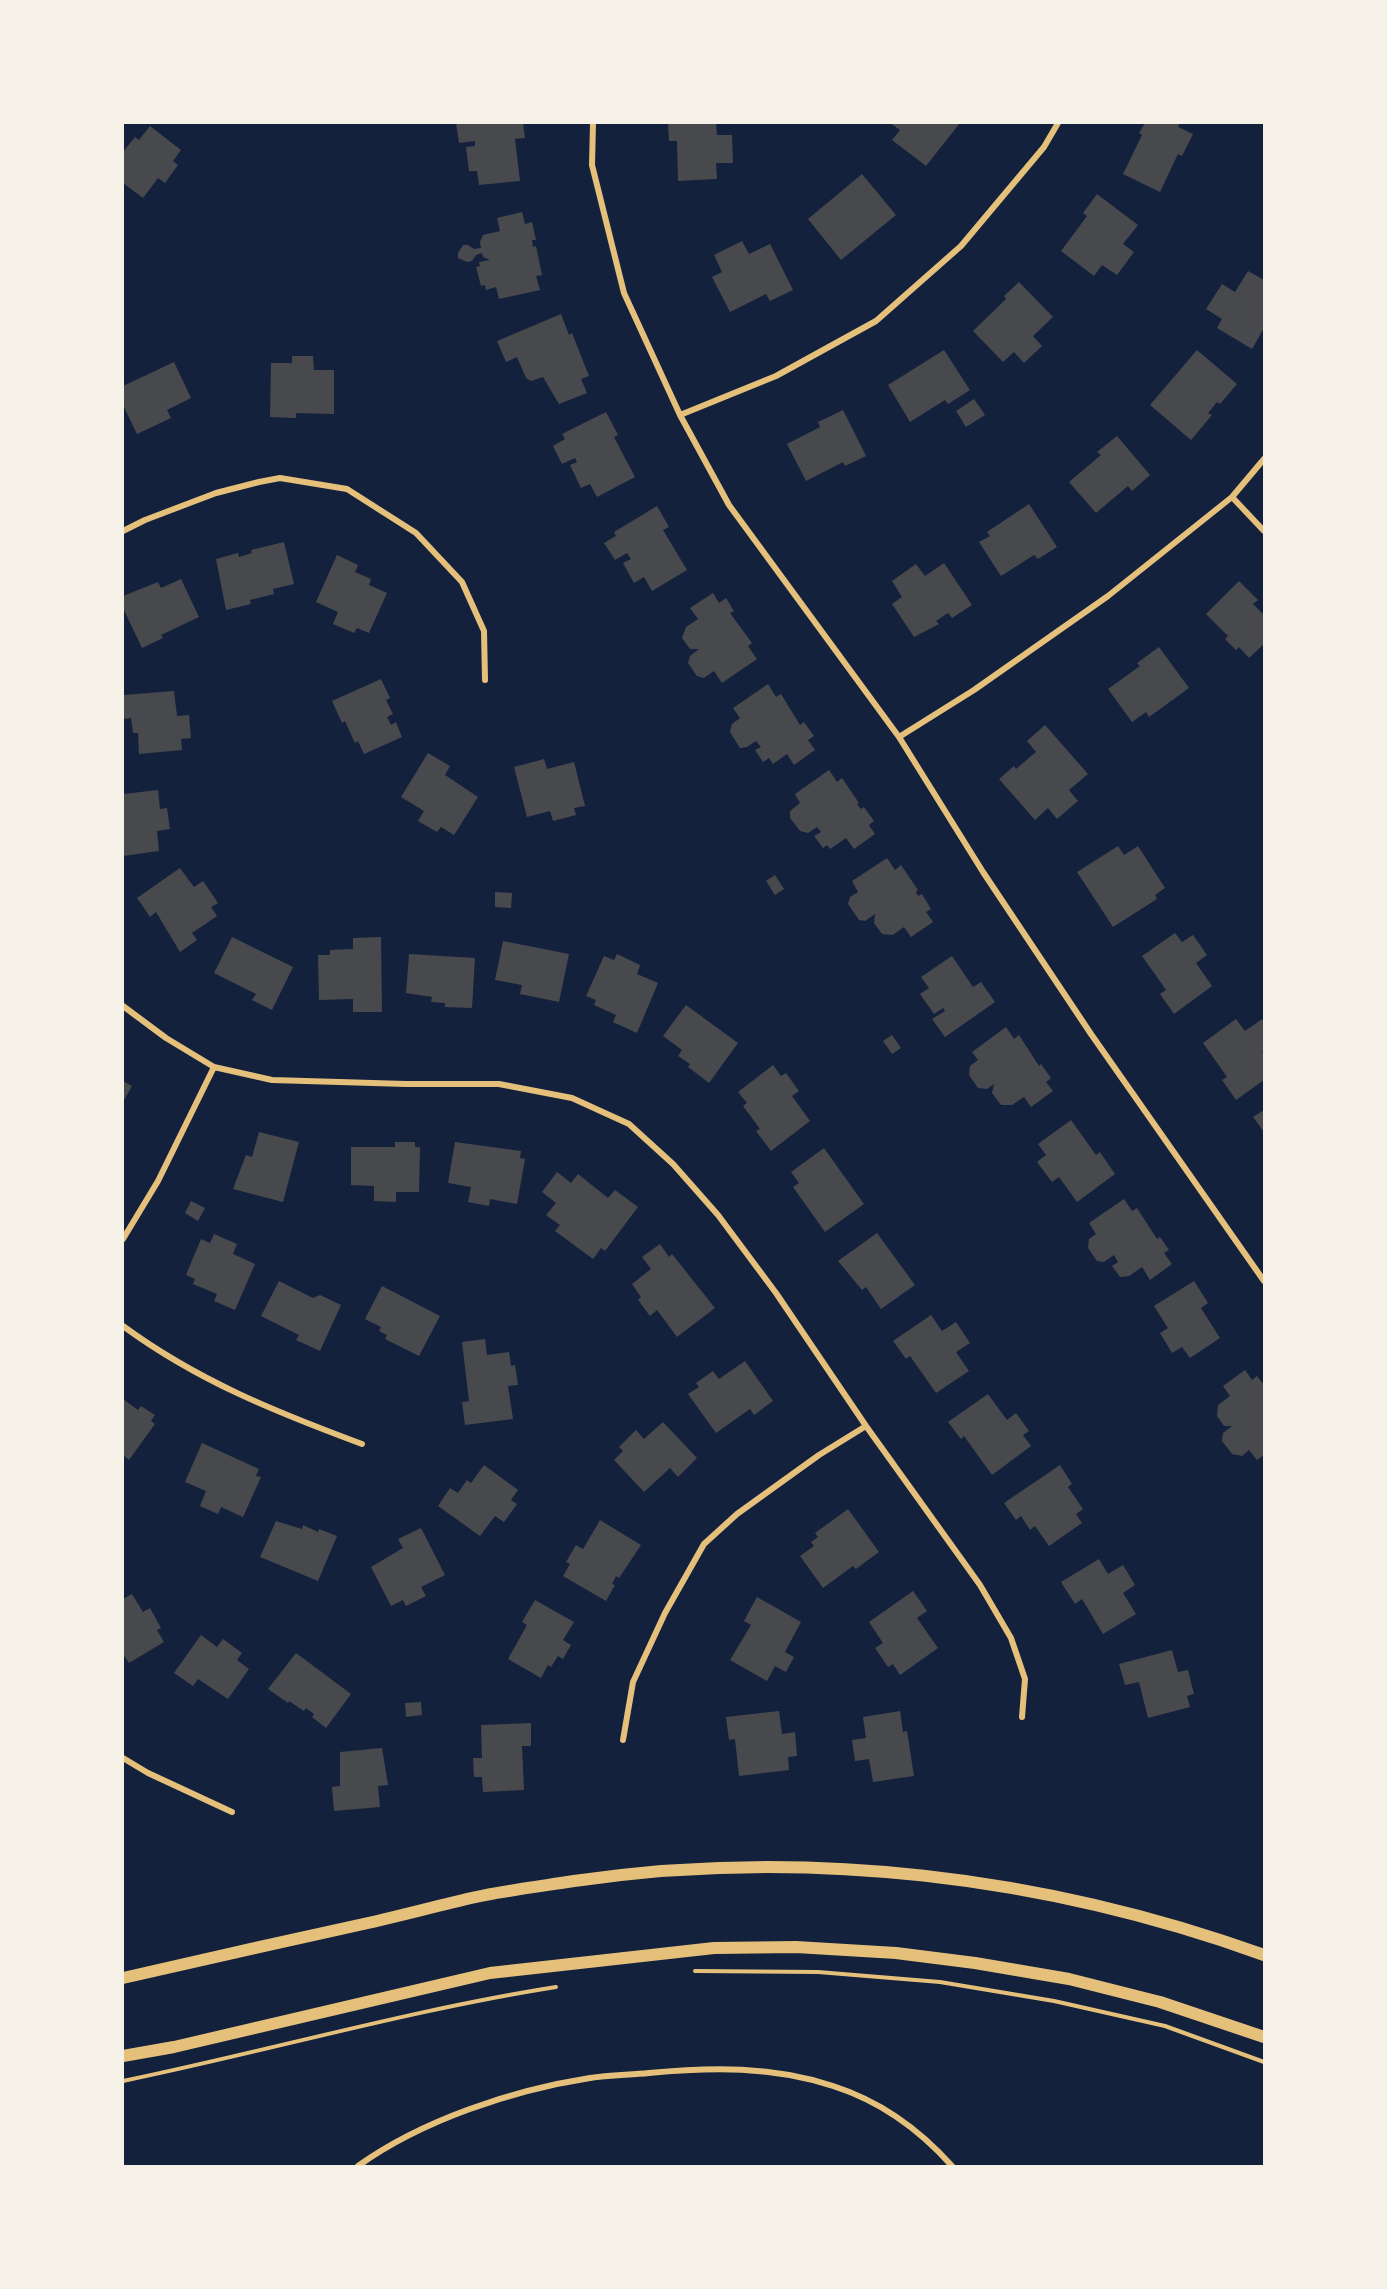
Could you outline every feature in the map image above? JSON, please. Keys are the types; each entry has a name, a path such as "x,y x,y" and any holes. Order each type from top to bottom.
{"main road":[{"path":"123,1978 479,1896 576,1881 656,1872 795,1866 905,1874 1015,1889 1091,1904 1167,1924 1264,1955"},
{"path":"123,2056 174,2047 490,1973 714,1948 819,1948 896,1953 975,1963 1069,1979 1160,2002 1264,2037"}],"street":[{"path":"593,123 592,165 624,292 681,415 729,505 899,737 983,872 1085,1024 1264,1281"},
{"path":"681,415 776,376 876,321 961,246 1044,147 1058,123"},
{"path":"899,737 974,690 1107,596 1232,497 1264,459"},
{"path":"123,531 145,520 216,493 280,478 347,489 416,533 462,582 484,631 485,680"},
{"path":"1232,497 1264,531"},
{"path":"123,1006 166,1038 214,1067 272,1080 406,1084 499,1083 572,1098 629,1124 673,1164 718,1215 776,1293 866,1426 980,1585 1011,1638 1025,1679 1022,1717"},
{"path":"123,1239 158,1180 214,1067"},
{"path":"123,1326 153,1348 229,1391 362,1444"},
{"path":"623,1740 633,1682 665,1613 704,1544 737,1514 810,1461 866,1426"},
{"path":"123,1758 147,1773 232,1812"},
{"path":"358,2166 417,2132 504,2098 591,2078 710,2069 775,2072 819,2082 857,2095 879,2105 909,2125 952,2166"}],"path":[{"path":"691,1971 818,1972 940,1982 1054,2001 1165,2026 1264,2062"},
{"path":"123,2081 485,1998 561,1986"}],"building":[{"path":"456,123 523,123 525,138 515,139 520,181 479,185 477,171 469,171 466,147 475,146 475,141 459,143"},
{"path":"668,123 716,123 717,135 732,135 733,163 716,163 717,179 678,181 677,141 669,141"},
{"path":"890,123 960,123 926,166 892,140 900,130"},
{"path":"1145,123 1180,123 1178,127 1193,134 1182,156 1178,154 1160,192 1123,174 1142,135 1139,133"},
{"path":"150,126 181,150 173,161 178,165 165,183 158,178 143,198 123,183 123,152 135,137 139,140"},
{"path":"862,174 896,215 841,260 808,219"},
{"path":"1097,194 1138,225 1123,244 1134,252 1117,275 1102,265 1094,276 1061,251 1087,216 1083,213"},
{"path":"522,212 525,224 532,222 536,240 532,240 533,247 536,246 542,275 536,276 540,290 499,299 496,287 486,290 485,285 481,286 476,267 480,266 479,262 490,260 483,257 482,253 467,262 458,258 458,253 463,245 474,249 481,248 480,242 483,235 500,231 497,218"},
{"path":"742,241 749,254 770,244 793,290 770,301 766,294 730,312 712,277 722,272 714,255"},
{"path":"1248,271 1264,280 1264,328 1252,349 1217,328 1222,319 1206,309 1222,284 1235,292"},
{"path":"1019,282 1053,317 1033,336 1042,346 1024,363 1014,352 1003,362 973,331 1006,299 1004,296"},
{"path":"561,314 569,335 572,333 589,376 581,379 587,393 559,404 543,377 531,381 526,378 517,357 506,362 497,341"},
{"path":"944,350 970,390 948,404 945,400 910,422 888,385"},
{"path":"1197,350 1237,384 1220,404 1217,402 1208,413 1212,415 1191,440 1150,405"},
{"path":"292,356 313,356 314,370 334,370 334,414 296,413 296,418 270,417 271,363 292,363"},
{"path":"174,362 191,398 167,410 171,418 137,434 123,405 123,386"},
{"path":"974,399 985,415 966,427 956,411"},
{"path":"843,410 866,456 845,466 843,462 806,481 787,444 820,427 818,422"},
{"path":"606,412 618,435 614,437 635,477 597,497 590,484 581,488 570,465 577,462 575,458 562,464 553,446 565,439 562,434"},
{"path":"1117,436 1150,475 1132,491 1128,486 1096,513 1069,482 1101,455 1097,452"},
{"path":"1029,504 1057,547 1038,559 1034,555 1001,576 979,542 990,536 987,532"},
{"path":"657,506 669,527 663,530 687,570 652,591 644,577 634,583 623,563 631,559 627,553 615,560 604,543 616,536 614,532"},
{"path":"284,542 294,584 273,589 274,594 250,600 251,604 226,610 216,559 238,553 239,557 252,553 251,550"},
{"path":"337,555 358,565 355,572 371,579 369,585 387,593 369,633 357,628 354,633 333,624 338,612 316,602"},
{"path":"944,563 972,605 952,618 948,613 936,621 939,624 914,637 892,604 902,597 892,581 916,564 925,576"},
{"path":"181,579 199,617 161,635 163,638 142,648 123,608 123,596 158,582 161,588"},
{"path":"1239,581 1258,600 1253,604 1264,615 1264,644 1249,658 1239,647 1236,650 1225,639 1228,636 1206,614"},
{"path":"713,593 719,603 726,598 734,611 730,613 752,643 748,646 757,659 722,683 714,671 704,678 697,676 688,663 690,656 699,649 690,649 682,638 686,627 698,619 690,608"},
{"path":"1159,647 1189,688 1149,717 1146,712 1132,722 1108,689 1140,666 1137,663"},
{"path":"381,679 390,698 386,700 393,714 387,717 391,725 396,722 402,737 364,754 358,741 355,743 345,721 342,723 332,701"},
{"path":"768,684 776,697 781,694 800,725 804,722 814,736 808,740 815,750 794,765 787,754 773,764 769,758 763,762 755,750 761,747 756,741 747,747 740,748 730,732 732,724 740,718 733,708"},
{"path":"174,691 177,716 189,715 191,738 181,739 182,750 139,754 138,733 133,733 131,718 124,719 123,695"},
{"path":"1045,725 1088,774 1069,790 1078,801 1057,819 1048,808 1035,820 999,779 1014,766 1016,769 1036,752 1027,741"},
{"path":"428,753 450,766 445,775 478,797 454,835 441,827 437,832 418,821 424,811 401,797"},
{"path":"544,759 547,769 574,762 585,806 574,808 576,815 553,821 550,811 527,817 514,767"},
{"path":"829,770 837,782 842,778 859,803 857,804 861,809 864,807 874,821 869,825 875,834 854,849 846,838 830,849 827,845 823,848 814,836 821,832 817,827 808,833 800,831 790,818 790,811 800,803 795,794"},
{"path":"158,790 160,809 167,808 170,829 157,831 159,851 123,856 123,794"},
{"path":"1118,846 1124,855 1138,846 1165,888 1155,895 1157,899 1113,927 1077,872"},
{"path":"887,858 895,870 901,865 918,890 916,892 918,896 922,894 931,909 926,912 933,922 911,937 904,927 893,935 882,934 874,923 875,914 865,921 859,920 848,904 850,897 858,892 852,881"},
{"path":"180,868 194,887 203,881 218,903 211,907 217,916 192,933 197,940 180,952 156,912 150,917 137,898"},
{"path":"775,875 784,889 775,895 766,881"},
{"path":"495,892 512,893 511,908 495,907"},
{"path":"1175,933 1182,942 1193,935 1207,955 1196,963 1212,986 1174,1014 1160,994 1166,990 1142,956"},
{"path":"232,937 293,967 272,1010 252,1000 256,994 214,973"},
{"path":"381,937 382,1012 353,1012 353,999 319,1000 318,955 330,955 330,950 353,949 353,938"},
{"path":"503,941 569,954 559,1002 520,994 522,985 495,980"},
{"path":"409,954 475,958 472,1008 445,1007 445,1003 431,1002 432,997 406,993"},
{"path":"617,954 640,965 637,974 658,983 637,1033 613,1022 616,1015 594,1005 596,1000 586,996 604,956 614,960"},
{"path":"952,956 973,987 981,982 995,1002 945,1037 932,1019 945,1011 943,1008 934,1014 920,994 929,988 921,977"},
{"path":"686,1005 738,1043 709,1083 688,1067 690,1064 678,1056 682,1050 663,1036"},
{"path":"1236,1019 1245,1031 1262,1019 1264,1023 1264,1050 1262,1052 1264,1080 1236,1100 1222,1080 1227,1077 1203,1043"},
{"path":"1006,1027 1014,1039 1019,1035 1039,1066 1041,1064 1051,1078 1046,1082 1053,1091 1031,1107 1024,1097 1012,1105 1001,1105 992,1093 994,1084 987,1089 978,1088 969,1075 970,1066 978,1060 972,1052"},
{"path":"892,1035 901,1048 892,1054 883,1041"},
{"path":"773,1065 781,1076 786,1073 799,1091 792,1096 810,1121 771,1151 756,1131 760,1129 743,1106 747,1103 738,1092"},
{"path":"123,1081 132,1086 123,1102"},
{"path":"1264,1110 1264,1132 1253,1117"},
{"path":"1071,1120 1096,1155 1100,1152 1115,1174 1077,1202 1059,1177 1052,1182 1037,1162 1046,1155 1038,1144"},
{"path":"259,1132 299,1142 283,1202 233,1189 246,1155 252,1157"},
{"path":"395,1142 415,1142 415,1147 420,1147 419,1192 396,1192 396,1202 374,1201 374,1186 351,1185 351,1147 395,1147"},
{"path":"455,1142 521,1151 520,1158 525,1159 517,1204 490,1199 489,1206 468,1202 471,1187 448,1183"},
{"path":"824,1148 864,1204 825,1232 793,1187 799,1183 791,1172"},
{"path":"557,1172 571,1183 578,1174 608,1198 615,1190 638,1207 605,1251 601,1248 593,1259 555,1231 560,1225 546,1215 556,1203 542,1192"},
{"path":"1124,1199 1132,1211 1137,1208 1157,1239 1160,1237 1169,1250 1164,1253 1172,1264 1150,1280 1142,1267 1129,1276 1120,1277 1112,1266 1118,1262 1114,1255 1104,1262 1097,1261 1088,1248 1089,1239 1096,1234 1089,1223"},
{"path":"191,1201 205,1208 198,1221 185,1213"},
{"path":"877,1233 915,1285 881,1309 866,1287 862,1290 838,1261"},
{"path":"214,1234 237,1244 233,1254 255,1264 235,1310 214,1301 217,1294 193,1284 195,1279 186,1275 201,1239 210,1243"},
{"path":"660,1244 669,1257 672,1254 715,1308 677,1337 657,1310 650,1316 638,1300 641,1297 632,1284 651,1269 642,1257"},
{"path":"279,1281 313,1298 320,1295 341,1305 320,1351 296,1340 299,1335 261,1316"},
{"path":"1194,1281 1208,1303 1201,1308 1220,1338 1190,1358 1182,1347 1172,1353 1160,1333 1168,1328 1154,1306"},
{"path":"382,1286 440,1316 419,1356 385,1339 387,1335 379,1331 381,1327 365,1319"},
{"path":"931,1315 942,1331 956,1322 970,1343 956,1352 969,1371 936,1393 910,1356 906,1359 893,1341"},
{"path":"485,1339 487,1355 509,1352 511,1366 515,1365 518,1385 508,1386 513,1419 465,1425 462,1402 469,1401 462,1342"},
{"path":"745,1361 773,1401 754,1415 750,1409 716,1433 688,1394 699,1387 696,1383 713,1371 719,1379"},
{"path":"1245,1370 1252,1380 1257,1376 1264,1385 1264,1455 1257,1460 1249,1450 1242,1456 1232,1454 1222,1441 1223,1433 1232,1426 1224,1426 1217,1416 1218,1405 1230,1396 1223,1386"},
{"path":"988,1394 1007,1420 1016,1413 1029,1431 1023,1435 1031,1446 992,1475 964,1436 961,1439 948,1422"},
{"path":"123,1399 138,1410 141,1406 155,1415 151,1421 155,1424 129,1460 123,1455"},
{"path":"663,1422 697,1458 678,1477 670,1468 644,1492 614,1460 623,1451 619,1447 636,1430 644,1439"},
{"path":"202,1443 259,1469 256,1476 261,1477 243,1517 221,1507 218,1514 200,1506 206,1491 185,1482"},
{"path":"484,1465 518,1490 511,1500 517,1504 504,1522 495,1516 480,1536 438,1506 450,1488 458,1493 467,1480 471,1483"},
{"path":"1060,1465 1072,1484 1068,1487 1083,1509 1076,1514 1082,1523 1049,1546 1035,1526 1030,1530 1021,1516 1016,1520 1004,1503"},
{"path":"848,1509 879,1552 856,1569 853,1566 823,1588 800,1556 814,1546 811,1542 818,1537 815,1533"},
{"path":"600,1520 641,1545 619,1578 616,1576 612,1584 615,1585 606,1601 563,1576 570,1564 566,1562 576,1545 583,1549"},
{"path":"276,1521 302,1529 303,1525 318,1532 319,1529 337,1536 318,1581 260,1557"},
{"path":"421,1528 445,1575 421,1587 426,1596 406,1606 403,1600 391,1606 371,1567 403,1548 398,1539"},
{"path":"1099,1559 1108,1574 1123,1565 1135,1585 1123,1593 1136,1614 1103,1634 1082,1599 1075,1604 1061,1582"},
{"path":"913,1591 927,1611 917,1618 938,1648 900,1675 893,1664 888,1667 875,1648 883,1643 869,1622"},
{"path":"132,1594 143,1612 150,1608 161,1628 157,1630 164,1642 129,1663 123,1654 123,1599"},
{"path":"757,1597 801,1622 785,1652 794,1657 786,1672 775,1666 767,1681 730,1660 751,1625 744,1621"},
{"path":"535,1600 574,1622 563,1640 571,1645 563,1659 558,1656 551,1667 548,1665 541,1678 508,1659 527,1625 522,1622"},
{"path":"201,1635 217,1647 223,1639 242,1653 237,1660 249,1669 228,1699 198,1679 193,1686 174,1673"},
{"path":"1172,1650 1178,1672 1188,1670 1194,1694 1187,1696 1190,1707 1148,1718 1139,1682 1125,1685 1119,1664"},
{"path":"296,1653 351,1694 326,1728 312,1717 314,1714 306,1708 304,1711 289,1701 288,1703 268,1689"},
{"path":"421,1702 422,1715 406,1717 405,1703"},
{"path":"779,1711 782,1734 795,1732 797,1756 788,1757 789,1770 739,1776 735,1739 729,1740 726,1717"},
{"path":"900,1711 903,1732 907,1731 914,1776 873,1782 869,1759 855,1761 852,1740 866,1738 863,1717"},
{"path":"531,1723 531,1746 522,1746 524,1790 483,1792 482,1777 474,1777 473,1758 482,1758 481,1725"},
{"path":"382,1748 388,1785 378,1786 380,1807 334,1811 332,1787 340,1786 340,1752"}]}
